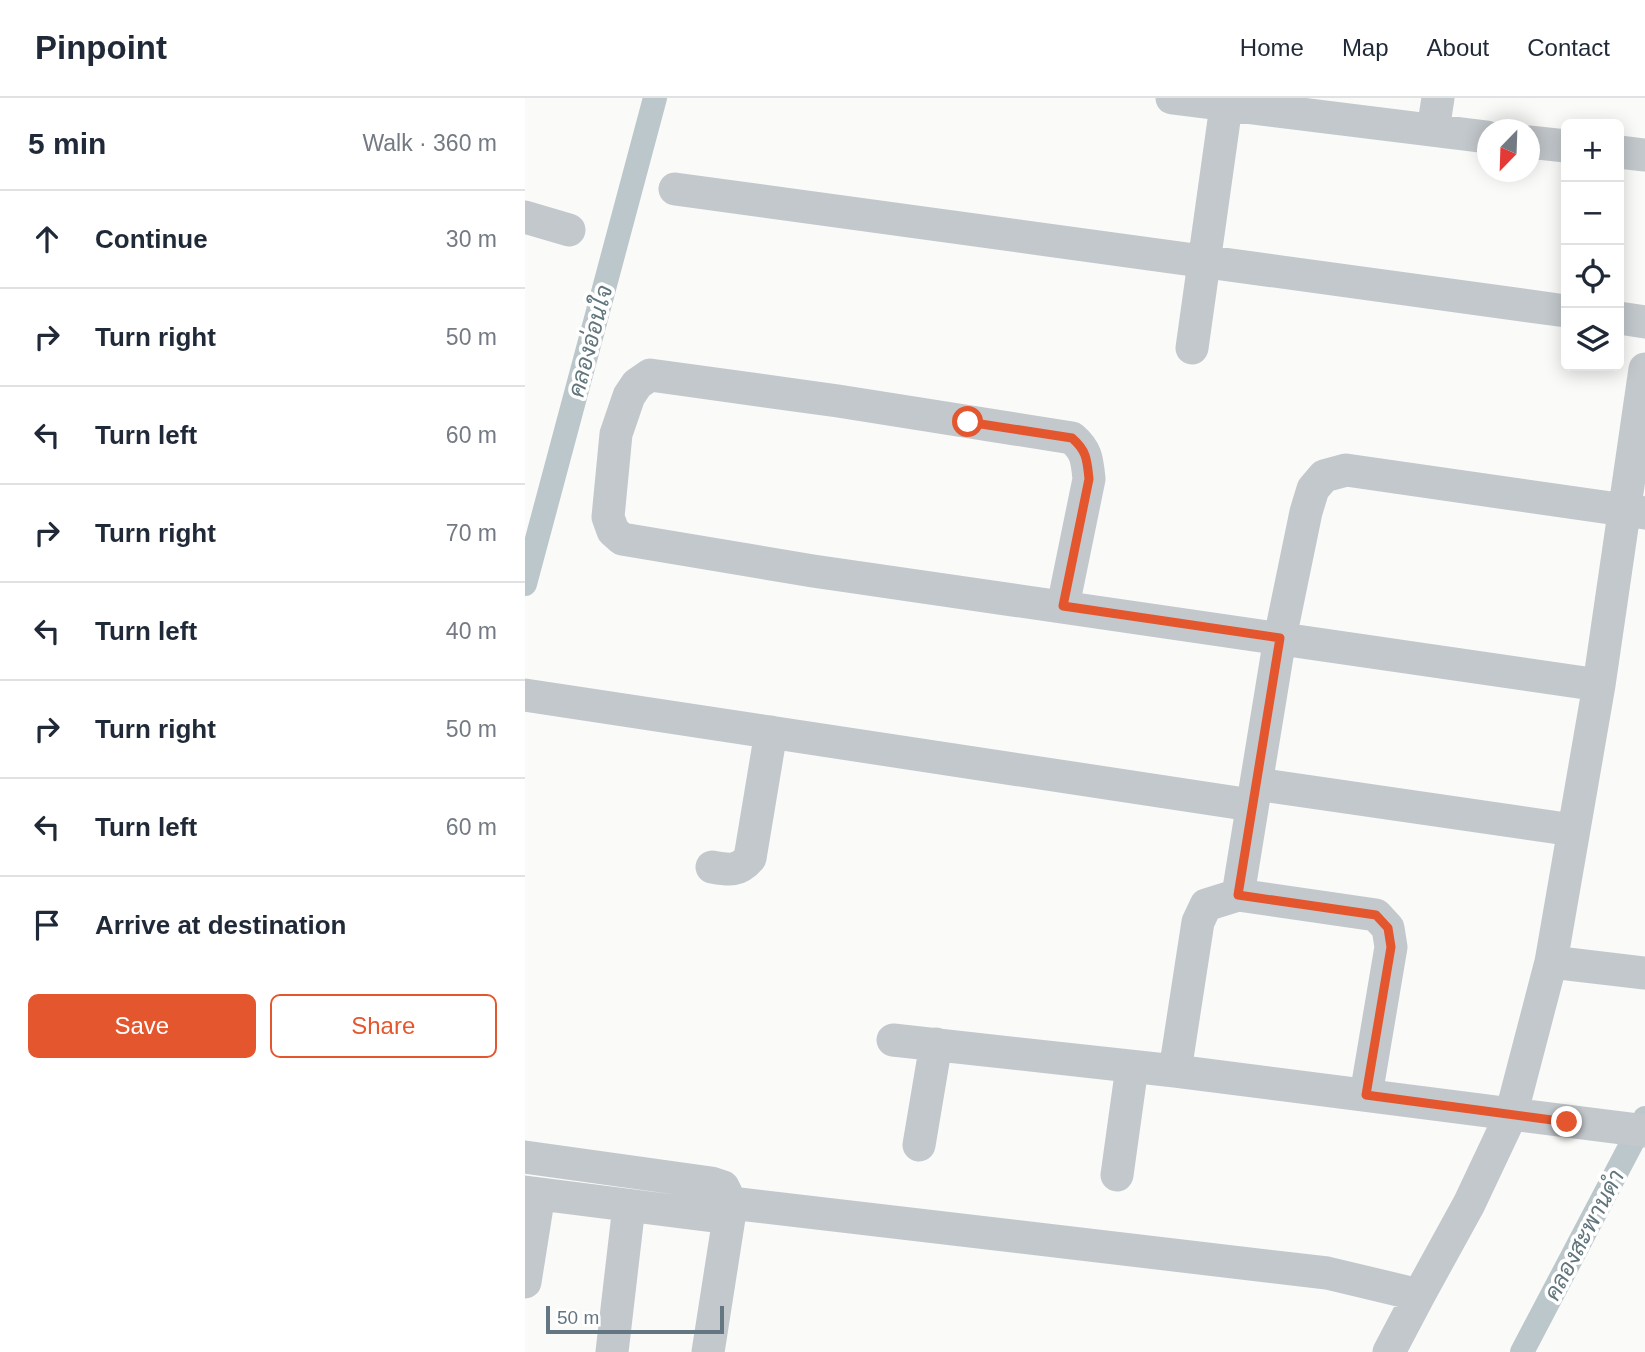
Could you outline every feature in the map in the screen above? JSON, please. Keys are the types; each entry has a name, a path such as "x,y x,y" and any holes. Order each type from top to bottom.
{"lane":[{"path":"1172,98 1226,106 1351,109 1433,130 1477,136"},
{"path":"1433,130 1438,98"},
{"path":"1192,348 1226,106"},
{"path":"1540,143 1561,145"},
{"path":"1624,153 1645,155"},
{"path":"675,189 1561,310"},
{"path":"525,217 569,230"},
{"path":"1624,319 1645,322"},
{"path":"1389,1352 1469,1204 1511,1115 1552,962 1599,685 1635,512 1645,369"},
{"path":"1063,606 1089,479 1087,459 1082,447 1072,438 650,375 636,384 629,396 616,434 608,517 613,531 622,539 813,571 1599,685"},
{"path":"1238,895 1280,638 1306,512 1313,489 1324,476 1346,470 1635,512"},
{"path":"525,695 771,732 1254,794 1573,830"},
{"path":"712,867 731,871 743,866 750,858 771,732"},
{"path":"1175,1071 1198,922 1206,905 1238,895 1376,915 1388,928 1391,947 1366,1095"},
{"path":"1552,962 1645,973"},
{"path":"893,1040 1175,1071 1634,1130"},
{"path":"919,1144 936,1044"},
{"path":"1117,1175 1132,1067"},
{"path":"525,1157 723,1186 730,1210 708,1352"},
{"path":"525,1282 532,1193 629,1206 730,1210 1327,1273 1419,1295"},
{"path":"613,1352 629,1206"}],"waterway":[{"name":"คลองอ่อนใจ","path":"525,584 655,98"},
{"name":"คลองสะพานดำ","path":"1522,1352 1645,1118"}],"route":[{"path":"968,422 1072,438 1082,447 1087,459 1089,479 1063,606 1280,638 1238,895 1376,915 1388,928 1391,947 1366,1095 1567,1122"}]}
